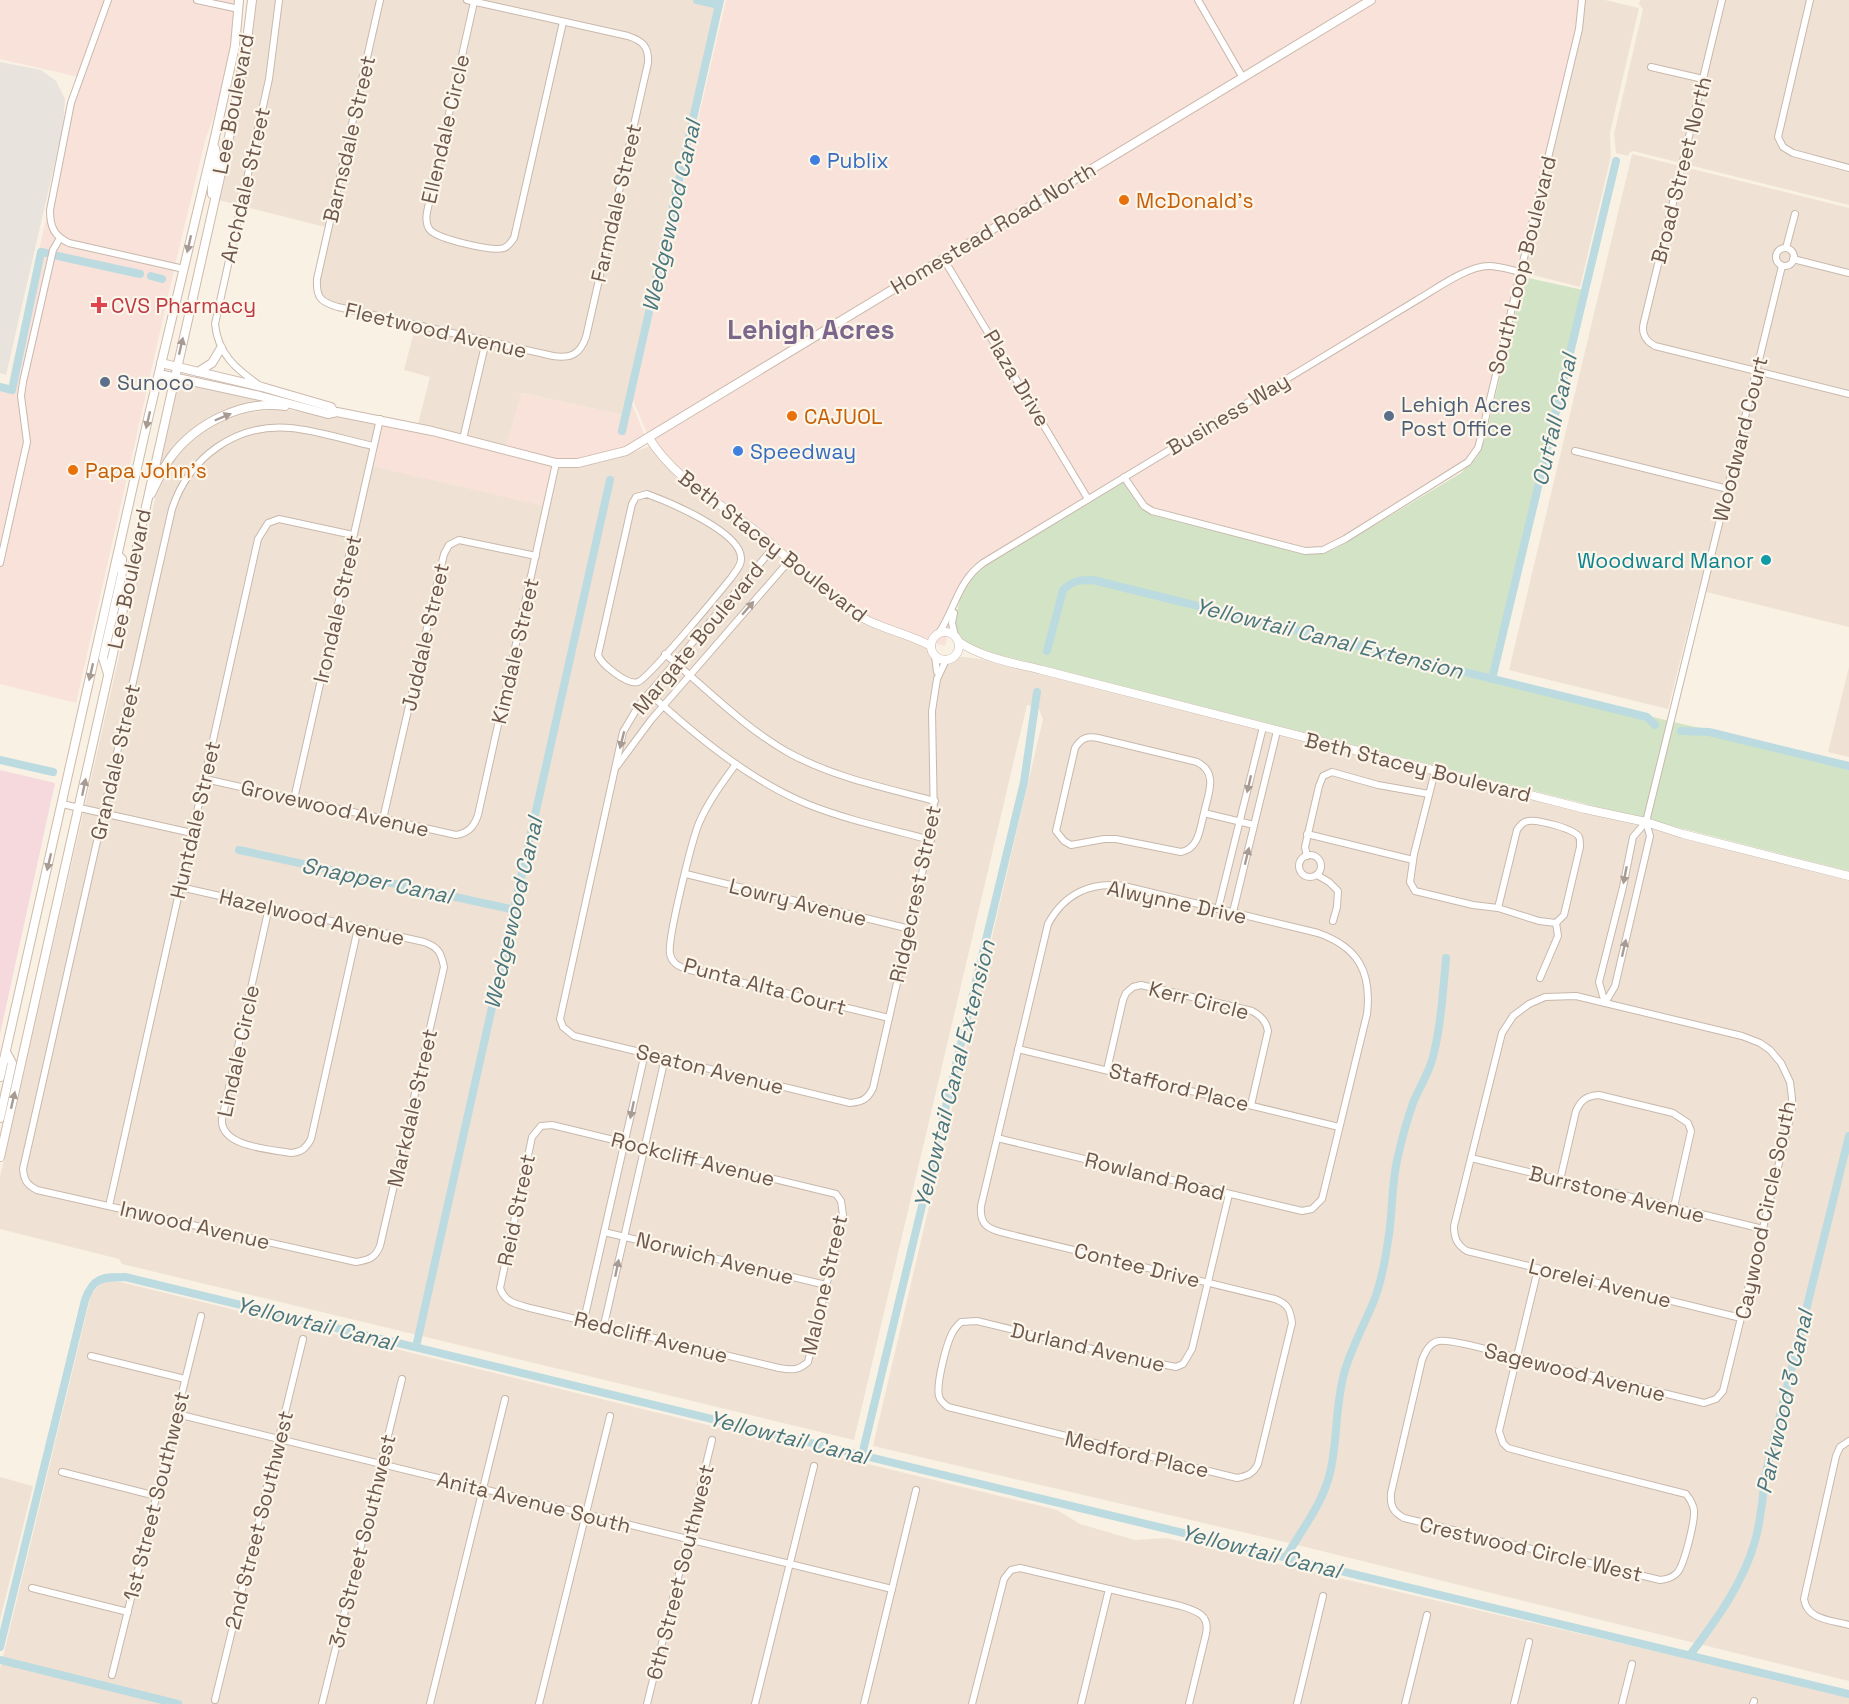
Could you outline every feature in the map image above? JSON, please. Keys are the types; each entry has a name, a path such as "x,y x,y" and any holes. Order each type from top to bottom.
{"main road":[{"name":"Lee Boulevard","path":"0,1157 241,78 252,0"},
{"name":"Homestead Road North","path":"159,374 260,396 328,414 334,412 380,419 556,463 598,460 626,451 649,438 1371,0"},
{"path":"239,4 251,10"},
{"name":"Lee Boulevard","path":"0,1077 161,363 213,147 235,46 239,4"},
{"path":"213,147 216,149 216,155 211,185 213,200"},
{"path":"198,372 212,363 220,348"},
{"name":"Homestead Road North","path":"161,363 262,387 331,407 334,412"},
{"path":"141,526 152,493 165,467 177,450 200,428 227,414 244,409 268,406 303,407"},
{"path":"109,674 103,658 122,573 122,559 118,554"},
{"path":"0,1118 12,1063 6,1052"},
{"path":"0,1123 4,1138"}],"street":[{"path":"108,0 71,103 50,210 50,222 60,238 78,246 184,269"},
{"path":"197,0 239,4"},
{"name":"Archdale Street","path":"220,348 215,324 268,79 279,0"},
{"name":"Barnsdale Street","path":"317,279 380,0"},
{"path":"1198,0 1243,78"},
{"name":"South Loop Boulevard","path":"1124,477 1144,506 1161,514 1305,550 1323,550 1458,470 1474,455 1481,437 1579,29 1581,0"},
{"name":"Broad Street North","path":"1722,0 1642,327 1647,339 1654,346 1757,371"},
{"path":"1810,0 1778,137 1783,147 1793,153 1849,168"},
{"path":"470,1 563,22"},
{"name":"Ellendale Circle","path":"470,1 426,220 429,230 437,236 459,242 502,249 514,238 563,22"},
{"name":"Farmdale Street","path":"563,22 638,39 646,46 648,53 648,63 586,337 583,346 573,356"},
{"path":"1651,67 1702,79"},
{"path":"1786,248 1795,214"},
{"path":"0,563 27,442 21,396 23,382 53,250 60,238"},
{"path":"1786,248 1793,253 1793,259 1790,264 1782,266 1777,262 1775,256 1780,249 1786,248"},
{"name":"Plaza Drive","path":"943,258 1088,499"},
{"path":"1793,259 1849,273"},
{"name":"Business Way","path":"937,634 950,617 961,586 975,569 1417,300 1464,274 1480,267 1490,266 1521,272"},
{"name":"Woodward Court","path":"1646,822 1782,266"},
{"name":"Fleetwood Avenue","path":"317,279 316,291 321,300 330,305 553,356 564,358 573,356"},
{"path":"464,440 486,341"},
{"path":"220,348 235,366 262,387"},
{"path":"1757,371 1849,394"},
{"name":"Irondale Street","path":"294,799 380,419"},
{"name":"Grandale Street","path":"24,1180 23,1169 172,509 183,482 190,471 219,445 255,429 293,428 373,446"},
{"name":"Beth Stacey Boulevard","path":"649,438 680,476 741,518 852,611 879,626 931,646"},
{"path":"1575,451 1728,489"},
{"name":"Kimdale Street","path":"465,834 475,824 478,815 556,463"},
{"path":"647,494 668,502 732,539 742,557 731,578 640,681 635,683 627,681 598,657 635,498 647,494"},
{"name":"Huntdale Street","path":"109,1206 261,532 268,523 279,519 353,535"},
{"name":"Juddale Street","path":"383,819 444,554 449,545 459,540 536,556"},
{"name":"Margate Boulevard","path":"563,1027 560,1019 568,977 617,767 623,732 649,693 774,547"},
{"name":"Margate Boulevard","path":"617,767 640,734 689,675 790,560"},
{"path":"731,578 742,586"},
{"name":"Business Way","path":"956,600 952,623 957,639"},
{"path":"948,632 957,639 956,654 946,660 935,656 931,646 937,634 948,632"},
{"name":"Beth Stacey Boulevard","path":"910,637 937,634"},
{"name":"Beth Stacey Boulevard","path":"957,639 969,649 988,656 1585,809 1646,822 1683,834 1849,876"},
{"path":"665,654 753,729 796,756 842,776 935,801"},
{"name":"Beth Stacey Boulevard","path":"956,654 988,656"},
{"name":"Ridgecrest Street","path":"861,1102 869,1096 873,1088 931,840 935,801 931,728 937,679 935,656"},
{"name":"Ridgecrest Street","path":"937,679 946,660"},
{"path":"649,693 736,764 763,782 807,804 858,821 931,840"},
{"path":"1218,909 1263,727"},
{"path":"1233,912 1277,731"},
{"path":"1087,737 1197,762 1206,767 1210,778 1204,813 1196,842 1187,852 1116,839 1071,844 1064,841 1056,831 1075,748 1082,739 1087,737"},
{"name":"Punta Alta Court","path":"736,764 715,794 699,823 669,951 672,960 678,966 889,1018"},
{"path":"1435,771 1413,860 1410,882 1415,891 1473,905 1498,908 1539,921 1556,923"},
{"path":"1333,921 1338,891 1329,882 1317,876 1306,877 1300,872 1299,864 1306,856 1307,834 1323,776 1332,772 1378,785 1429,794"},
{"name":"Grovewood Avenue","path":"205,779 456,835 465,834"},
{"path":"62,804 192,833"},
{"path":"1204,813 1254,825"},
{"path":"1498,908 1517,830 1522,823 1530,820 1565,828 1574,831 1580,838 1580,847 1564,915 1556,923"},
{"path":"1605,1003 1599,982 1633,837 1646,822"},
{"path":"1605,1003 1615,986 1650,836 1646,822"},
{"path":"1307,834 1413,860"},
{"path":"1306,856 1314,856 1319,860 1321,870 1317,876"},
{"name":"Lowry Avenue","path":"686,874 910,929"},
{"name":"Alwynne Drive","path":"983,1223 980,1215 981,1206 1048,924 1057,909 1072,895 1094,886 1113,885 1331,937 1350,951 1365,973 1369,995 1367,1014 1322,1199 1312,1209"},
{"name":"Hazelwood Avenue","path":"180,887 424,942 435,946 441,953"},
{"name":"Lindale Circle","path":"269,907 221,1127 225,1134 240,1142 291,1153 299,1152 307,1147 311,1138 358,928"},
{"path":"1540,978 1558,936 1556,923"},
{"name":"Markdale Street","path":"369,1260 377,1254 380,1246 444,967 441,953"},
{"name":"Kerr Circle","path":"1107,1070 1126,993 1133,987 1142,985 1159,988 1259,1014 1266,1023 1268,1031 1251,1105"},
{"name":"Caywood Circle South","path":"1459,1246 1454,1235 1454,1226 1502,1033 1514,1016 1536,999 1576,996 1742,1036 1760,1043 1777,1057 1790,1082 1792,1110 1723,1391 1716,1399"},
{"name":"Seaton Avenue","path":"563,1027 574,1036 850,1103 861,1102"},
{"name":"Stafford Place","path":"1018,1049 1339,1127"},
{"path":"584,1320 645,1053"},
{"path":"604,1325 665,1058"},
{"path":"1560,1180 1576,1111 1581,1102 1589,1096 1599,1095 1673,1113 1688,1123 1691,1131 1674,1207"},
{"name":"Rockcliff Avenue","path":"541,1126 552,1125 822,1190 836,1194 842,1201"},
{"name":"Reid Street","path":"502,1296 500,1288 503,1269 532,1137 541,1126"},
{"name":"Rowland Road","path":"997,1138 1302,1211 1312,1209"},
{"name":"Burrstone Avenue","path":"1471,1158 1763,1229"},
{"name":"Inwood Avenue","path":"24,1180 30,1187 37,1190 356,1262 369,1260"},
{"name":"Durland Avenue","path":"961,1322 977,1321 1176,1367 1183,1364 1192,1349 1229,1194"},
{"name":"Malone Street","path":"802,1367 808,1362 810,1355 843,1215 842,1201"},
{"name":"Contee Drive","path":"983,1223 991,1229 1012,1235 1275,1299 1290,1309"},
{"name":"Norwich Avenue","path":"604,1232 826,1285"},
{"name":"Lorelei Avenue","path":"1459,1246 1467,1251 1741,1318"},
{"path":"1517,1358 1538,1269"},
{"name":"Redcliff Avenue","path":"502,1296 511,1303 779,1368 794,1370 802,1367"},
{"name":"Medford Place","path":"961,1322 953,1331 939,1385 939,1395 948,1407 1237,1478 1254,1472 1258,1464 1292,1323 1290,1309"},
{"name":"1st Street Southwest","path":"112,1675 201,1316"},
{"name":"2nd Street Southwest","path":"214,1700 303,1339"},
{"name":"Sagewood Avenue","path":"1395,1513 1390,1504 1390,1493 1422,1360 1425,1352 1434,1342 1443,1340 1704,1403 1716,1399"},
{"path":"91,1356 185,1378"},
{"name":"Crestwood Circle West","path":"1395,1513 1426,1524 1660,1580 1676,1575 1681,1568 1694,1516 1691,1500 1686,1494 1508,1448 1503,1443 1499,1431 1517,1358"},
{"name":"3rd Street Southwest","path":"322,1704 402,1379"},
{"path":"430,1704 505,1399"},
{"name":"Anita Avenue South","path":"177,1414 892,1589"},
{"path":"539,1704 610,1416"},
{"name":"6th Street Southwest","path":"647,1704 712,1440"},
{"path":"1848,1442 1840,1447 1836,1456 1804,1599 1805,1606 1816,1617 1849,1625"},
{"path":"755,1704 814,1466"},
{"path":"62,1472 156,1496"},
{"path":"864,1704 916,1490"},
{"path":"972,1704 1004,1579 1011,1570 1020,1568 1198,1611 1204,1616 1208,1627 1189,1704"},
{"path":"32,1588 128,1612"},
{"path":"1081,1704 1109,1588"},
{"path":"1297,1704 1323,1596"},
{"path":"1405,1704 1427,1615"},
{"path":"1514,1704 1529,1642"},
{"path":"1622,1704 1632,1664"}],"shaded area":[{"path":"0,0 235,0 231,45 218,103 205,141 176,261 76,703 0,684 0,391 8,392 79,77 0,59"},
{"path":"256,0 721,0 623,415 522,393 506,447 418,424 430,377 404,370 416,324 325,303 317,286 329,228 218,200 245,78"},
{"path":"726,0 1582,0 1474,455 1345,539 1313,551 1152,511 1124,478 983,563 955,600 945,646 910,637 862,618 699,490 649,438 633,400"},
{"path":"1582,0 1605,0 1639,8 1610,133 1611,156 1580,287 1521,272"},
{"path":"1640,0 1849,0 1849,205 1633,151 1628,156 1616,153 1614,134 1643,9 1639,4"},
{"path":"0,62 41,70 56,81 65,99 63,127 6,375 0,373"},
{"path":"691,121 694,121 630,399 645,436 624,447 577,459 556,459 506,447 521,393 623,415"},
{"path":"1632,154 1849,208 1849,627 1698,590 1668,709 1509,670"},
{"path":"177,382 268,402 225,411 197,425 174,447 159,469"},
{"path":"281,409 376,423 367,465 579,467 618,458 650,446 677,478 738,521 849,614 878,630 927,648 933,659 941,663 950,663 959,657 987,660 1584,813 1645,826 1682,838 1849,880 1849,1681 1285,1542 873,1446 1043,719 1038,707 1027,705 854,1440 122,1264 119,1259 0,1229 0,1177 156,495 175,459 194,438 211,426 245,413"},
{"path":"376,423 556,466 548,507 367,465"},
{"path":"1849,667 1849,757 1828,752"},
{"path":"0,770 55,783 0,1034"},
{"path":"108,1279 1057,1510 1080,1524 1135,1540 1166,1538 1849,1696 1849,1704 0,1704 0,1669 91,1295 103,1280"},
{"path":"0,1477 33,1486 0,1620"}],"green space":[{"path":"1524,277 1583,290 1490,676 1669,721 1849,762 1849,871 989,652 969,645 953,630 961,594 977,571 1123,482 1141,508 1151,514 1304,554 1324,553 1335,549 1461,473 1477,457 1485,439"}],"waterway":[{"path":"697,0 719,5"},
{"name":"Wedgewood Canal","path":"622,431 720,0"},
{"name":"Outfall Canal","path":"1492,679 1616,161"},
{"path":"0,387 12,390 41,252 46,253"},
{"path":"58,256 140,274"},
{"path":"151,276 162,279"},
{"name":"Wedgewood Canal","path":"416,1347 610,480"},
{"name":"Yellowtail Canal Extension","path":"1047,651 1063,590 1077,581 1093,580 1647,717 1655,725"},
{"name":"Yellowtail Canal Extension","path":"862,1455 1024,782 1037,692"},
{"name":"Yellowtail Canal Extension","path":"1681,731 1709,732 1849,766"},
{"path":"0,760 53,772"},
{"name":"Snapper Canal","path":"239,850 515,910"},
{"path":"1286,1557 1317,1506 1330,1473 1345,1370 1380,1281 1386,1257 1394,1177 1400,1149 1413,1103 1429,1069 1436,1045 1446,958"},
{"name":"Parkwood 3 Canal","path":"1690,1655 1736,1587 1755,1541 1765,1476 1849,1136"},
{"name":"Yellowtail Canal","path":"0,1647 85,1300 88,1292 100,1280 125,1277 1849,1694"},
{"path":"0,1660 178,1704"}],"place":[{"name":"Publix","path":"815,160"},
{"name":"McDonald's","path":"1124,200"},
{"name":"CVS Pharmacy","path":"99,305"},
{"name":"Sunoco","path":"105,382"},
{"name":"CAJUOL","path":"792,416"},
{"name":"Lehigh Acres Post Office","path":"1389,416"},
{"name":"Speedway","path":"738,451"},
{"name":"Papa John's","path":"73,470"},
{"name":"Woodward Manor","path":"1766,560"}],"district":[{"name":"Lehigh Acres","path":"811,329"}]}
